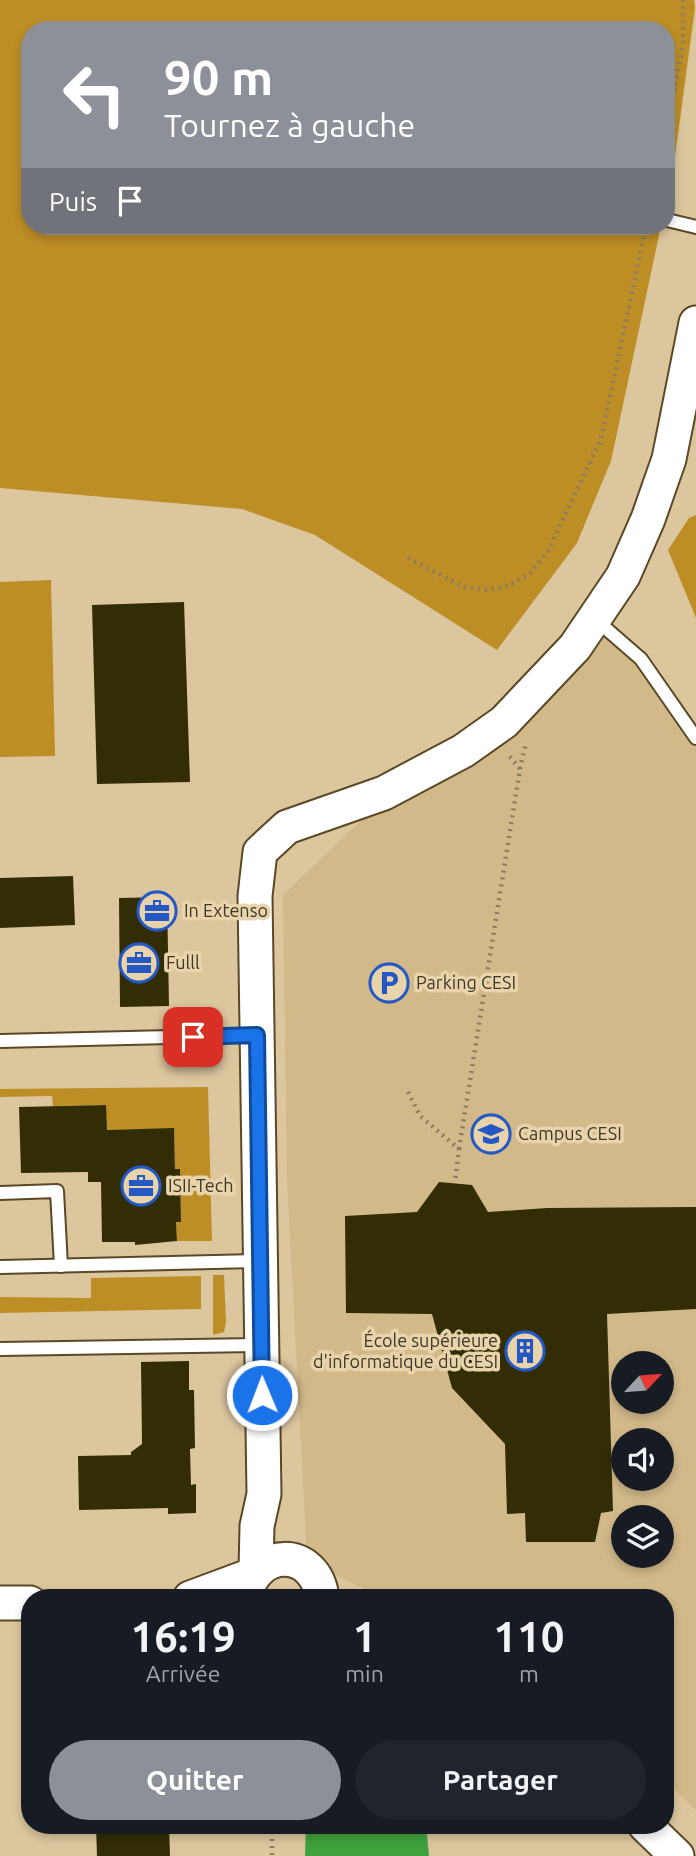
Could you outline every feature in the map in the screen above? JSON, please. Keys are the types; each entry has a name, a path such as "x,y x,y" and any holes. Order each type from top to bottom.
{"street":[{"path":"251,1581 257,1526 264,1494 255,880 260,852 287,827 384,793 463,751 490,732 529,697 575,647 623,576 648,519 669,459 696,323"},
{"path":"264,1494 277,1525 327,1587"},
{"path":"222,1589 251,1581 277,1559 327,1587"},
{"path":"0,1603 21,1603"},
{"path":"654,1834 677,1856"}],"lane":[{"path":"675,222 696,227"},
{"path":"595,619 641,659 696,738"},
{"path":"0,1041 257,1035"},
{"path":"0,1193 57,1191 61,1266"},
{"path":"0,1267 262,1261"},
{"path":"0,1349 261,1345"}],"path":[{"path":"675,86 683,47 683,0"},
{"path":"408,558 464,587 486,590 508,586 530,574 548,551 601,439 644,235"},
{"path":"490,732 520,769"},
{"path":"455,1181 528,732"},
{"path":"408,1092 420,1116 459,1149"},
{"path":"272,1834 272,1856"}],"shaded area":[{"path":"0,0 694,0 675,157 675,21 21,21 21,235 659,235 611,461 577,543 497,650 315,535 242,509 0,488"},
{"path":"696,515 696,618 668,550 689,518"},
{"path":"51,580 55,756 0,757 0,582"},
{"name":"Campus CESI","path":"595,619 641,659 696,738 696,1810 674,1789 674,1589 365,1589 307,1562 287,1179 283,895 396,787 463,751"},
{"path":"208,1087 212,1241 177,1241 176,1222 181,1222 180,1169 175,1169 174,1129 107,1130 105,1105 53,1106 52,1096 0,1097 0,1089"},
{"path":"213,1275 224,1275 226,1323 224,1332 213,1335"},
{"path":"201,1276 201,1309 0,1313 0,1297 91,1298 91,1278"},
{"path":"306,1834 427,1834 429,1856 305,1856"}],"building":[{"path":"184,602 190,782 97,784 92,605"},
{"path":"73,876 75,925 0,928 0,878"},
{"path":"167,897 169,1006 120,1007 119,898"},
{"path":"106,1105 107,1130 174,1128 175,1169 180,1169 181,1222 176,1222 177,1241 135,1245 135,1242 102,1242 101,1182 88,1182 88,1172 21,1173 19,1107"},
{"name":"École supérieure d'informatique du CESI","path":"439,1182 472,1185 488,1212 547,1208 696,1207 696,1309 607,1314 613,1505 611,1511 601,1513 595,1542 526,1542 525,1513 507,1514 505,1444 452,1388 432,1314 346,1313 345,1216 417,1212"},
{"path":"189,1361 189,1390 194,1390 195,1448 190,1449 191,1485 196,1484 196,1513 168,1514 168,1508 79,1510 78,1456 131,1455 131,1452 142,1444 141,1362"},
{"path":"96,1834 169,1834 170,1856 97,1856"}],"place":[{"name":"In Extenso","path":"157,911"},
{"name":"Fulll","path":"139,963"},
{"name":"Parking CESI","path":"389,983"},
{"name":"Campus CESI","path":"491,1134"},
{"name":"ISII-Tech","path":"141,1186"},
{"name":"École supérieure d'informatique du CESI","path":"525,1351"}],"route":[{"path":"193,1037 257,1035 262,1237 262,1395"}]}
